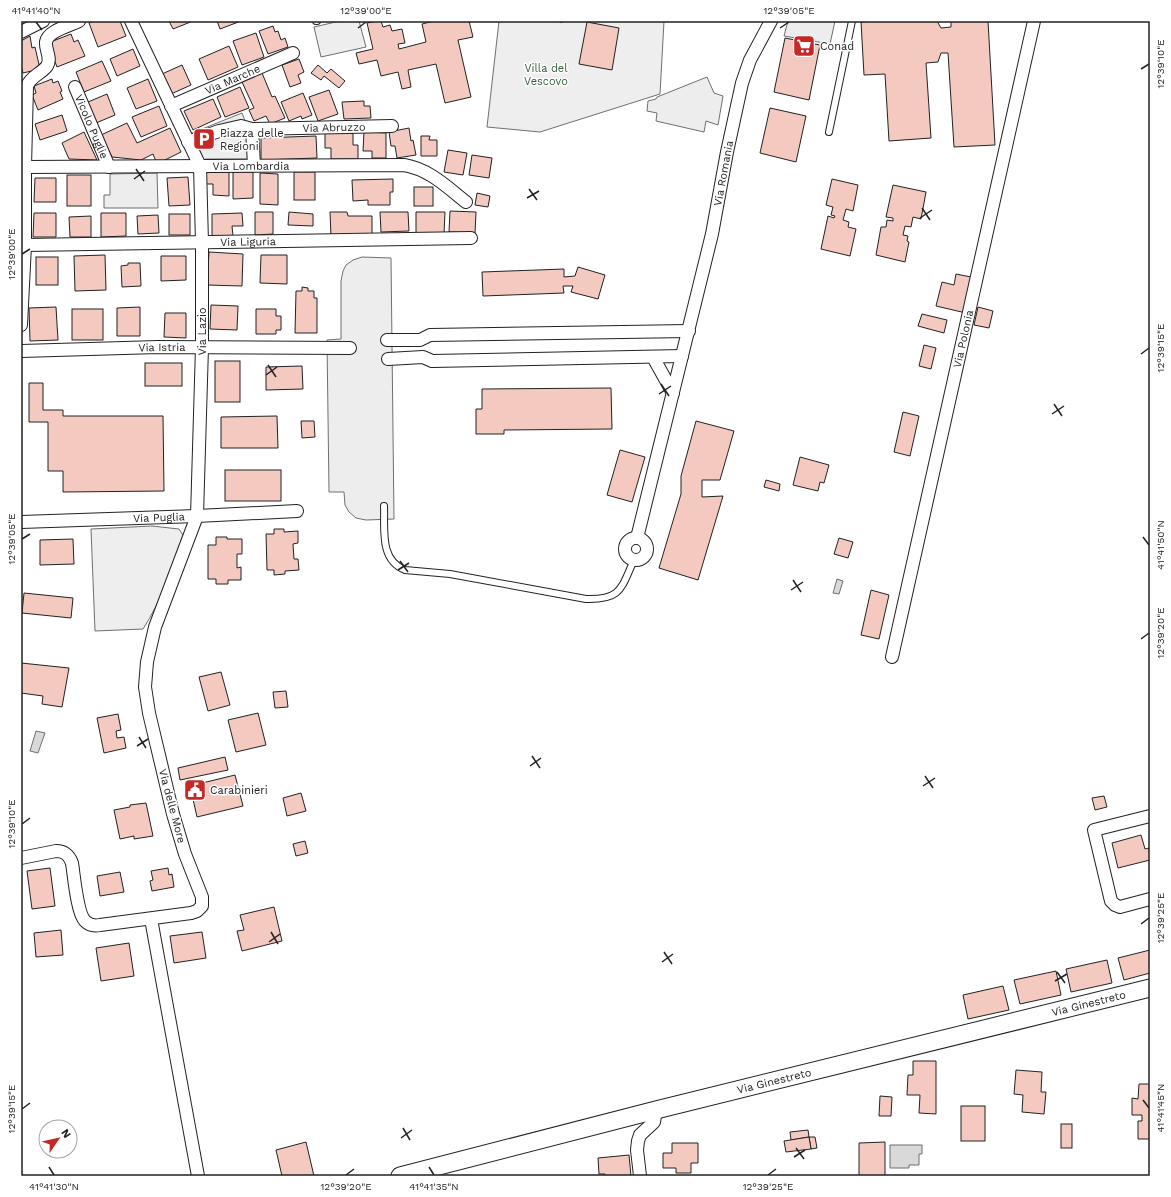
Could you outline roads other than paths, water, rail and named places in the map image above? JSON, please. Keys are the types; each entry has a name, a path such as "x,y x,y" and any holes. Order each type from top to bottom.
{"street":[{"path":"21,32 43,21"},
{"path":"21,325 25,245 25,167 28,86 29,81 46,67 49,62 46,42 50,35 79,21"},
{"name":"Via Lazio","path":"131,21 200,166 202,347 197,516 159,616 149,649"},
{"name":"Via Romania","path":"634,560 640,559 647,552 644,541 637,538 712,234 727,152 742,84 750,60 771,21"},
{"name":"Via Polonia","path":"892,657 1034,21"},
{"name":"Via Marche","path":"171,106 293,53"},
{"name":"Vicolo Puglie","path":"75,87 109,167"},
{"path":"188,142 219,131 240,126 252,129 254,165"},
{"name":"Via Abruzzo","path":"252,129 392,126"},
{"name":"Via Lombardia","path":"25,167 399,164 409,165 432,175 466,202"},
{"name":"Via Liguria","path":"25,245 471,238"},
{"path":"387,340 420,340 430,335 689,331"},
{"name":"Via Istria","path":"21,351 202,347 350,348"},
{"path":"388,359 423,357 432,361 682,356"},
{"path":"653,357 673,392"},
{"name":"Via Puglia","path":"21,522 297,512"},
{"name":"Via delle More","path":"21,858 56,851 62,852 69,856 72,863 80,911 83,919 90,924 100,925 151,919 194,912 202,906 200,892 189,865 177,828 149,713 145,687 149,649"},
{"path":"1150,816 1094,830 1111,901 1120,907 1150,899"},
{"path":"151,919 198,1176"},
{"name":"Via Ginestreto","path":"400,1176 656,1110 1150,988"},
{"path":"640,1176 638,1141 640,1135 654,1122 656,1110"}],"lane":[{"path":"829,132 852,21"},
{"path":"384,506 385,540 388,556 398,568 405,570 450,574 586,599 597,599 608,598 616,594 622,586 634,560"}],"place":[{"name":"Conad","path":"804,46"},
{"name":"Piazza delle Regioni","path":"204,139"},
{"name":"Carabinieri","path":"195,790"}],"park label":[{"name":"Villa del Vescovo","path":"546,74"}]}
